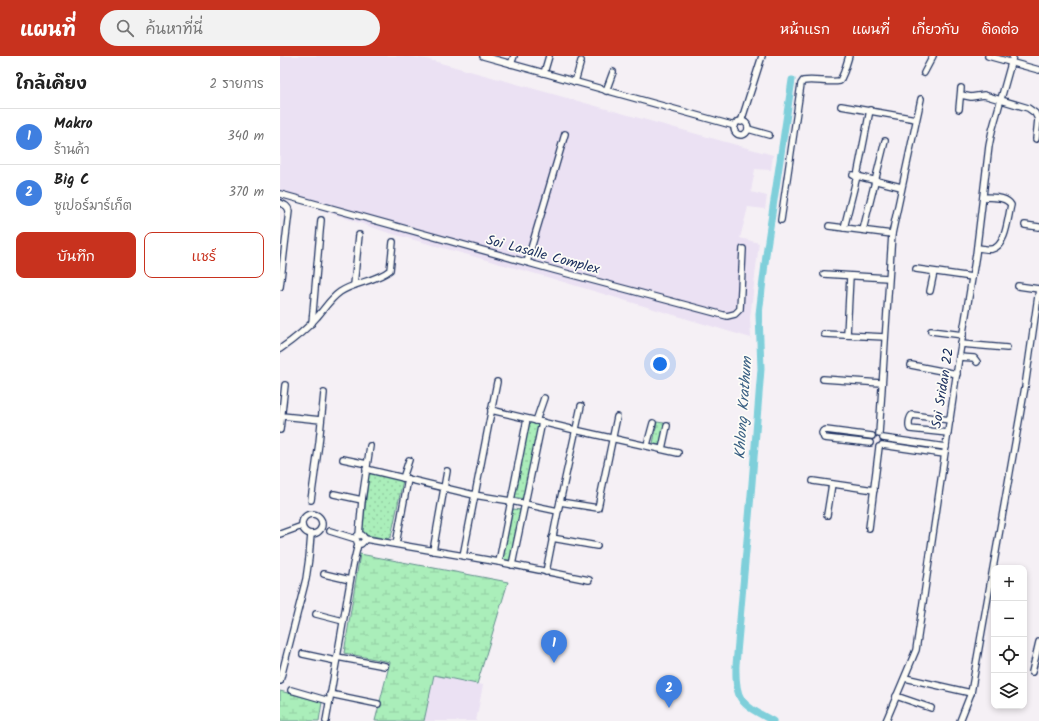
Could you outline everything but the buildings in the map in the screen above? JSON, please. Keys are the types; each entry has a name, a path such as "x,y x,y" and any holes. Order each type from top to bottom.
{"street":[{"path":"483,56 735,126"},
{"path":"511,64 514,56"},
{"path":"544,73 549,56"},
{"path":"742,122 762,56"},
{"path":"781,220 801,84 803,80 840,81 849,56"},
{"path":"924,74 933,56"},
{"path":"988,56 1039,70"},
{"name":"Soi Sridan 22","path":"886,721 916,650 944,454 977,248 991,138 1013,56"},
{"path":"575,82 581,61"},
{"path":"606,91 613,72"},
{"path":"959,109 961,88"},
{"path":"961,95 971,97 984,95 1028,108 1035,113 1038,119 1036,139"},
{"path":"869,528 881,441 881,383 892,234 921,99"},
{"path":"841,106 916,119"},
{"path":"844,228 870,110"},
{"path":"735,126 737,123 742,122 747,125 748,129 769,135"},
{"path":"735,126 736,132 740,135 746,133 748,129"},
{"path":"527,262 565,134"},
{"path":"863,230 884,141"},
{"path":"855,176 901,187"},
{"name":"Soi Lasalle Complex","path":"280,194 727,316 735,314 740,309 744,249"},
{"path":"977,248 993,249 1003,240 1011,205 1005,199 983,197"},
{"path":"280,203 286,205 289,211 280,287"},
{"path":"312,323 321,220"},
{"path":"1025,225 1039,227"},
{"path":"829,226 892,234"},
{"path":"354,285 359,235"},
{"path":"280,349 312,323 334,297 354,285 382,275 390,270 393,242"},
{"path":"916,269 972,277"},
{"path":"930,291 934,272"},
{"path":"824,274 888,278"},
{"path":"847,335 850,276"},
{"path":"960,721 971,693 1024,395 1039,289 1018,286"},
{"path":"931,331 963,335"},
{"path":"824,334 885,336"},
{"path":"961,344 1008,348"},
{"path":"959,357 974,358 978,362"},
{"path":"910,365 957,374"},
{"path":"823,379 881,383"},
{"path":"463,556 497,382"},
{"path":"280,430 285,385"},
{"path":"311,500 322,420 324,393"},
{"path":"512,565 525,504 544,398"},
{"path":"546,572 581,406"},
{"path":"491,410 678,453"},
{"path":"948,433 910,429 910,417 912,415 950,420"},
{"path":"282,416 322,420"},
{"path":"560,502 598,508 617,417"},
{"path":"499,562 527,419"},
{"path":"647,445 653,423"},
{"path":"662,449 667,426"},
{"path":"871,440 824,438 822,433 826,430 871,440 875,447 881,441"},
{"path":"871,440 876,434 881,441 944,454"},
{"path":"881,441 946,447"},
{"path":"326,721 358,539 370,446"},
{"path":"343,459 406,479 474,495 558,510"},
{"path":"396,544 409,460"},
{"path":"433,551 447,471"},
{"path":"813,481 874,490"},
{"path":"827,515 832,484"},
{"path":"334,494 362,500"},
{"path":"306,516 317,516 321,522 321,528 317,533 311,534 305,532 302,526 302,521 306,516"},
{"path":"280,534 302,526"},
{"path":"330,531 358,539 363,536 365,539 499,562 589,580"},
{"path":"280,681 306,578 311,534"},
{"path":"552,538 597,546"},
{"path":"324,574 350,580"},
{"path":"316,614 343,621"},
{"path":"1032,672 1039,642"},
{"path":"303,654 385,666"},
{"path":"905,678 971,693"},
{"path":"291,690 329,701"},
{"path":"330,694 378,704"},
{"path":"896,696 931,708"}],"shaded area":[{"path":"280,56 408,56 426,59 773,155 771,170 755,169 751,192 767,196 765,209 748,207 740,238 759,243 750,318 751,338 540,275 386,232 304,204 280,198"},
{"path":"434,675 483,685 476,721 424,721"}],"green space":[{"path":"529,422 539,424 524,499 514,497"},
{"path":"657,422 664,423 660,445 653,444"},
{"path":"369,473 403,480 391,537 387,539 362,534"},
{"path":"513,509 521,510 510,562 502,560"},
{"path":"360,554 508,582 477,684 434,675 424,721 375,721 390,662 344,653"},
{"path":"280,691 322,702 319,721 280,721"}],"waterway":[{"name":"Khlong Krathum","path":"773,721 747,706 742,700 737,687 736,665 761,369 759,314 767,247 792,80"}],"place":[{"name":"Makro","path":"554,663"},
{"name":"Big C","path":"669,708"}]}
